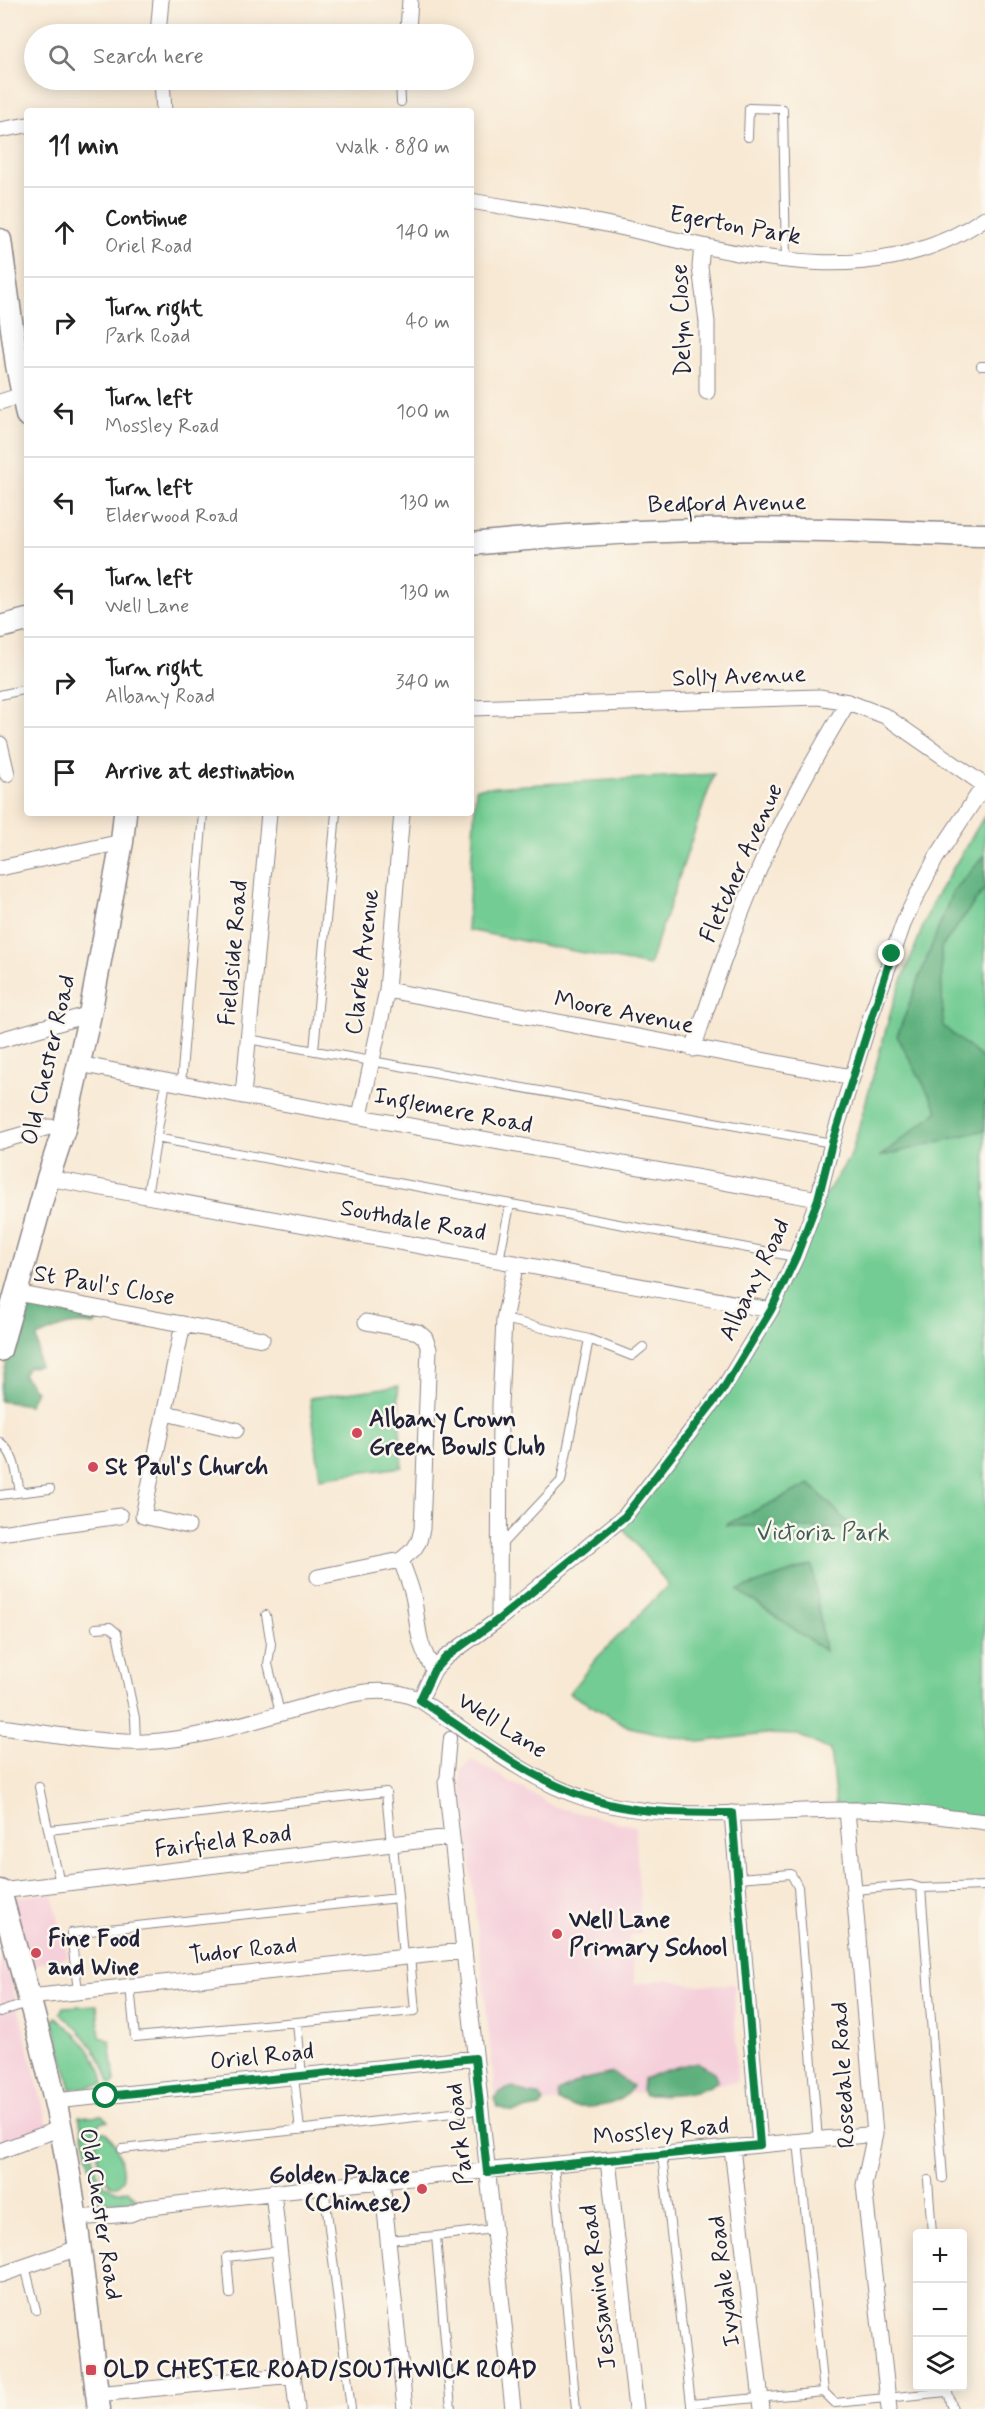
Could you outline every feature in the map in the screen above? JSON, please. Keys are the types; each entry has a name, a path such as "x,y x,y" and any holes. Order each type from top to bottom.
{"main road":[{"path":"0,240 24,398"},
{"name":"Bedford Avenue","path":"474,544 550,537 702,530 825,530 985,535"},
{"path":"0,627 24,621"},
{"name":"Old Chester Road","path":"0,1350 64,1129 80,1064 122,842 125,816"},
{"name":"Old Chester Road","path":"0,1891 61,2128 81,2247 98,2401"}],"street":[{"path":"159,24 161,0"},
{"path":"408,24 410,0"},
{"path":"163,90 164,108"},
{"path":"0,130 24,126"},
{"name":"Egerton Park","path":"474,202 621,227 702,246 786,260 835,264 873,261 931,248 985,218"},
{"name":"Delyn Close","path":"702,246 700,267 707,322 707,392"},
{"path":"0,402 24,405"},
{"name":"Solly Avenue","path":"474,708 819,697 848,702 885,717 985,785"},
{"name":"Fletcher Avenue","path":"693,1049 758,871 814,760 848,702"},
{"path":"0,744 8,774"},
{"name":"Albany Road","path":"420,1700 434,1670 446,1657 499,1619 625,1516 722,1391 771,1310 796,1257 818,1199 852,1077 905,919 936,858 985,785"},
{"name":"Fieldside Road","path":"243,1096 269,816"},
{"name":"Clarke Avenue","path":"360,1116 387,990 402,816"},
{"path":"0,868 122,842"},
{"name":"Moore Avenue","path":"387,990 852,1077"},
{"path":"0,1040 90,1014"},
{"name":"Inglemere Road","path":"80,1064 243,1096 818,1199"},
{"path":"0,1141 48,1127 64,1129"},
{"name":"Southdale Road","path":"48,1178 771,1310"},
{"path":"499,1619 498,1548 504,1319 516,1263"},
{"name":"St Paul's Close","path":"16,1293 262,1339"},
{"path":"318,1577 401,1560 414,1550 422,1528 429,1349 425,1338 418,1332 366,1322"},
{"name":"St Paul's Close","path":"183,1324 143,1516 188,1526"},
{"path":"166,1413 236,1430"},
{"path":"0,1533 120,1516"},
{"path":"401,1560 414,1599 418,1639 434,1670"},
{"name":"Well Lane","path":"0,1727 109,1741 178,1739 341,1696 382,1689 405,1693 420,1700 532,1773 585,1798 618,1807 659,1812 732,1813 876,1810 985,1822"},
{"path":"446,1782 450,1738"},
{"name":"Park Road","path":"446,1782 450,1837 513,2409"},
{"name":"Rosedale Road","path":"848,1810 875,2134 864,2185 888,2403"},
{"path":"732,1813 760,2145"},
{"name":"Fairfield Road","path":"0,1891 450,1837"},
{"name":"Tudor Road","path":"29,2000 78,1991 463,1951"},
{"name":"Oriel Road","path":"55,2101 475,2058"},
{"path":"0,2151 61,2128"},
{"name":"Mossley Road","path":"76,2218 130,2214 145,2208 324,2186 875,2134"},
{"name":"Ivydale Road","path":"732,2148 762,2404"},
{"name":"Jessamine Road","path":"608,2160 636,2409"},
{"path":"382,2180 405,2409"},
{"path":"273,2192 297,2409"},
{"path":"0,2275 81,2247"},
{"path":"98,2401 293,2375"}],"lane":[{"path":"400,90 401,102"},
{"path":"748,137 748,108 783,109 786,260"},
{"path":"0,695 24,690"},
{"path":"147,1196 156,1138 174,1083 203,816"},
{"path":"314,1050 336,816"},
{"path":"248,1040 372,1060 832,1143"},
{"path":"156,1138 796,1257"},
{"path":"499,1260 510,1205"},
{"path":"504,1319 589,1339 632,1356 643,1347"},
{"path":"498,1548 561,1481 589,1339"},
{"path":"0,1442 14,1458 20,1492"},
{"path":"0,1495 50,1489"},
{"path":"266,1615 271,1644 268,1664 280,1713"},
{"path":"96,1628 110,1627 117,1633 135,1718 136,1742"},
{"path":"39,1787 60,1884"},
{"path":"49,1830 386,1792 398,1898 415,2011 135,2037 130,1986"},
{"path":"738,1878 791,1874 798,1887 818,2140"},
{"path":"854,1890 911,1885 921,1888 985,1886"},
{"path":"921,1888 943,2178"},
{"path":"78,1991 71,1933 398,1898"},
{"path":"0,2012 29,2000"},
{"path":"297,2022 300,2130"},
{"path":"122,2149 480,2110"},
{"path":"798,2142 824,2392 835,2403 888,2403 938,2391"},
{"path":"662,2155 691,2406 762,2404 824,2392"},
{"path":"554,2165 576,2409"},
{"path":"928,2180 932,2229"},
{"path":"324,2186 351,2409"},
{"path":"388,2240 493,2229"},
{"path":"436,2236 452,2409"},
{"path":"230,2294 226,2257 280,2251"},
{"path":"25,2266 36,2310"},
{"path":"947,2391 953,2409"}],"shaded area":[{"name":"Well Lane Primary School","path":"472,1760 555,1807 635,1826 642,1933 630,1935 635,1984 666,1979 692,1985 734,1984 737,2082 497,2108 460,1770"},
{"path":"52,1893 68,1957 9,1971 48,2126 0,2143 0,1899"}],"green space":[{"path":"714,774 649,966 467,930 476,788"},
{"name":"Victoria Park","path":"985,815 985,1818 836,1806 830,1750 798,1735 765,1734 699,1742 629,1727 569,1693 597,1658 668,1585 620,1524 724,1393 820,1203 851,1155 893,1004 932,903"},
{"path":"985,855 985,888 941,948 943,1026 985,1061 985,1130 879,1157 938,1111 897,1036 952,893"},
{"path":"21,1304 56,1310 63,1315 68,1309 102,1316 94,1325 72,1325 37,1337 39,1366 28,1367 23,1375 36,1391 29,1405 0,1401 0,1389"},
{"name":"Albany Crown Green Bowls Club","path":"398,1386 402,1467 320,1478 310,1398"},
{"path":"810,1484 855,1530 725,1525"},
{"path":"812,1565 825,1651 738,1590"},
{"path":"97,2005 100,2037 110,2041 115,2081 112,2084 109,2083 106,2072 90,2044 60,2013 63,2007"},
{"path":"56,2017 87,2047 98,2065 104,2084 71,2089 53,2021"},
{"path":"697,2062 714,2072 718,2081 693,2092 645,2095 642,2090 643,2080 669,2069"},
{"path":"613,2073 632,2086 627,2094 610,2104 578,2107 559,2102 558,2092 581,2080"},
{"path":"513,2087 528,2094 539,2095 544,2102 540,2107 512,2112 497,2107 494,2098 502,2091"},
{"path":"102,2115 108,2121 100,2123 92,2137 93,2158 98,2174 106,2186 112,2190 128,2190 137,2199 135,2200 99,2203 79,2117"},
{"path":"100,2132 106,2132 119,2154 123,2180 117,2186 111,2186 99,2162 96,2136"}],"place":[{"name":"Albany Crown Green Bowls Club","path":"357,1433"},
{"name":"St Paul's Church","path":"93,1467"},
{"name":"Well Lane Primary School","path":"557,1934"},
{"name":"Fine Food and Wine","path":"36,1953"},
{"name":"Golden Palace (Chinese)","path":"422,2189"},
{"name":"OLD CHESTER ROAD/SOUTHWICK ROAD","path":"91,2370"}],"route":[{"path":"106,2096 475,2058 487,2172 760,2145 732,1813 659,1812 618,1807 585,1798 542,1779 503,1756 420,1700 434,1670 446,1657 499,1619 625,1516 722,1391 771,1310 796,1257 818,1199 832,1143 892,954"}]}
